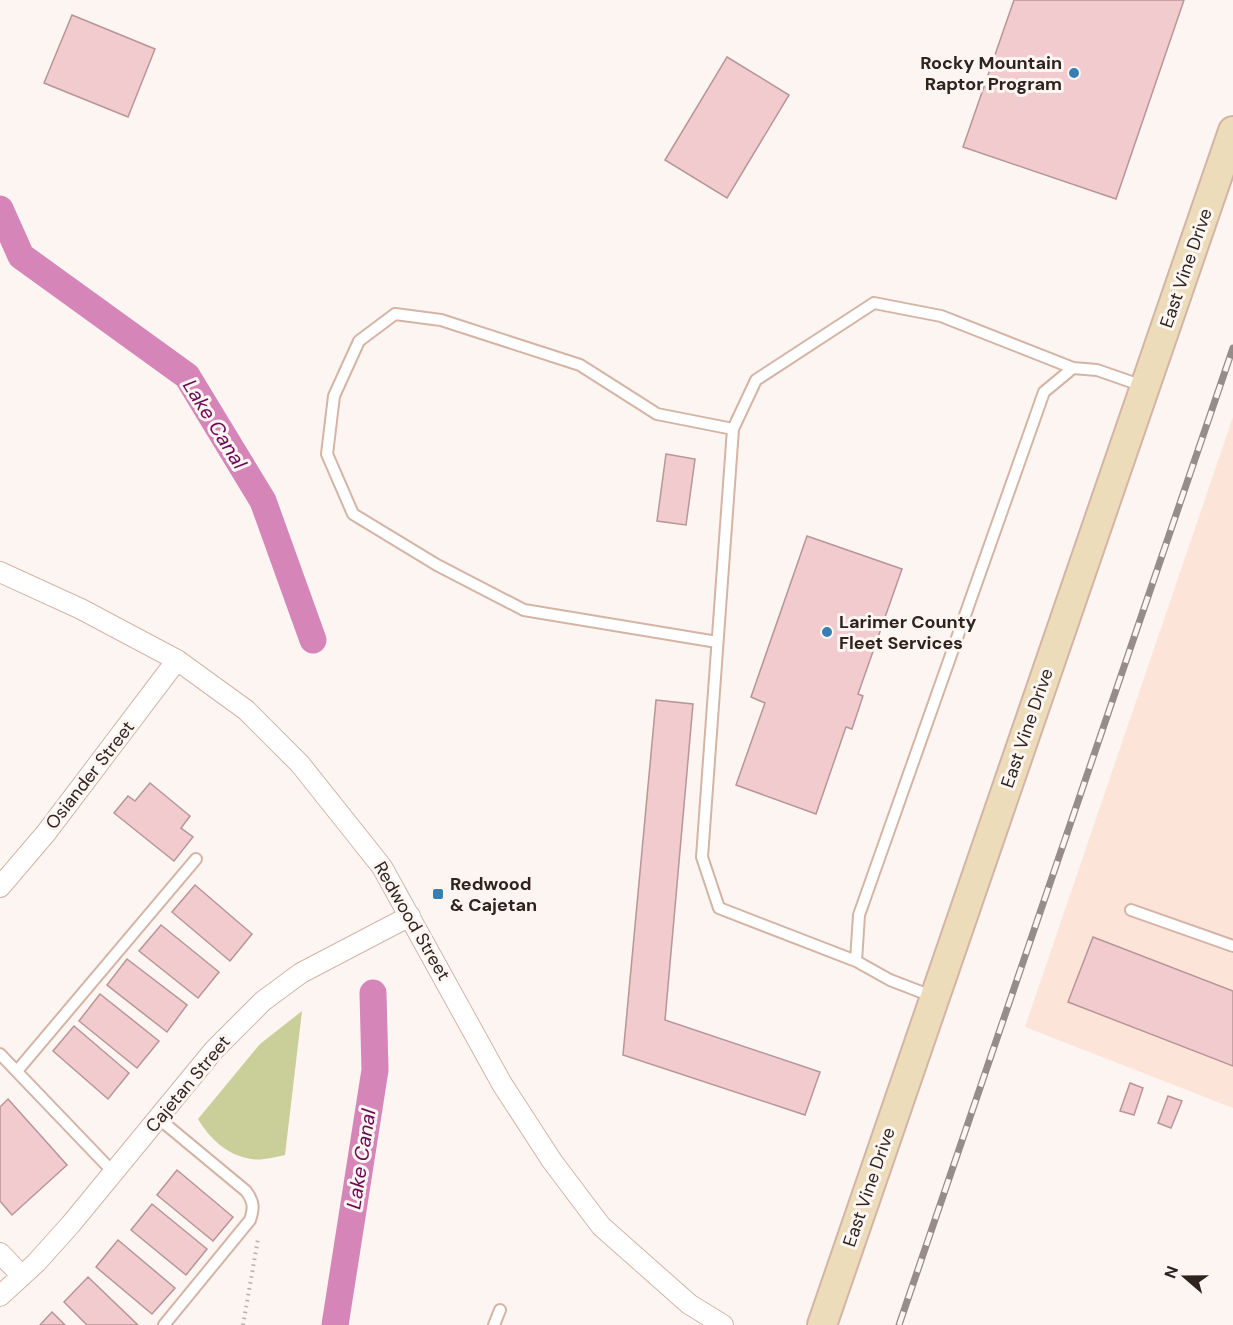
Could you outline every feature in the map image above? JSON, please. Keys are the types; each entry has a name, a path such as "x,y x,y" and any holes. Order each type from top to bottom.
{"main road":[{"name":"East Vine Drive","path":"822,1325 1233,131"}],"street":[{"name":"Redwood Street","path":"0,572 81,609 177,660 246,710 300,764 382,867 502,1084 552,1161 601,1226 689,1304 723,1325"},
{"name":"Osiander Street","path":"0,888 66,806 177,660"},
{"name":"Cajetan Street","path":"0,1296 50,1247 114,1173 214,1050 263,1001 301,973 410,916"},
{"path":"0,1253 21,1276"}],"lane":[{"path":"934,997 890,980 856,961 719,908 702,857 734,429 756,380 874,303 941,316 1073,368 1097,369 1145,387"},
{"path":"717,642 524,610 437,565 353,514 327,454 333,396 359,341 394,314 441,320 580,365 657,414 734,429"},
{"path":"856,961 859,915 1044,392 1073,368"},
{"path":"17,1071 196,859"},
{"path":"1131,910 1233,946"},
{"path":"0,1054 114,1173"},
{"path":"158,1118 246,1191 253,1201 250,1220 164,1325"},
{"path":"494,1325 500,1310"}],"path":[{"path":"243,1325 259,1235 250,1220"}],"shaded area":[{"path":"1233,417 1233,1108 1025,1027"}],"green space":[{"path":"302,1011 285,1155 255,1159 234,1154 220,1145 198,1119 260,1044"}],"building":[{"name":"Rocky Mountain Raptor Program","path":"1014,0 1184,0 1116,199 963,147"},
{"path":"72,15 155,49 128,117 44,83"},
{"path":"727,57 789,95 727,198 665,160"},
{"path":"666,454 695,459 686,525 657,521"},
{"name":"Larimer County Fleet Services","path":"807,536 902,569 858,694 863,696 852,729 846,727 816,814 736,785 765,703 751,697"},
{"path":"656,700 693,704 665,1020 820,1072 805,1115 623,1055"},
{"path":"150,783 190,816 181,828 193,837 174,861 114,813 128,796 135,801"},
{"path":"195,885 252,934 230,961 172,912"},
{"path":"161,925 219,972 198,998 139,951"},
{"path":"1093,937 1233,991 1233,1066 1068,1002"},
{"path":"127,959 187,1005 167,1032 107,985"},
{"path":"100,994 159,1041 137,1068 79,1021"},
{"path":"74,1026 129,1073 108,1099 53,1051"},
{"path":"1130,1083 1143,1088 1134,1115 1120,1111"},
{"path":"1168,1096 1182,1101 1171,1128 1158,1123"},
{"path":"8,1099 67,1165 12,1215 0,1201 0,1107"},
{"path":"177,1170 233,1217 213,1241 157,1195"},
{"path":"152,1204 207,1249 186,1275 131,1230"},
{"path":"118,1240 175,1288 152,1314 96,1267"},
{"path":"88,1277 138,1325 87,1325 64,1302"},
{"path":"52,1312 65,1325 40,1325"}],"waterway":[{"name":"Lake Canal","path":"0,209 21,256 187,376 263,501 313,640"},
{"name":"Lake Canal","path":"335,1325 375,1070 373,993"}],"railway":[{"path":"899,1325 1233,348"}],"place":[{"name":"Rocky Mountain Raptor Program","path":"1074,73"},
{"name":"Larimer County Fleet Services","path":"827,632"},
{"name":"Redwood & Cajetan","path":"438,894"}]}
